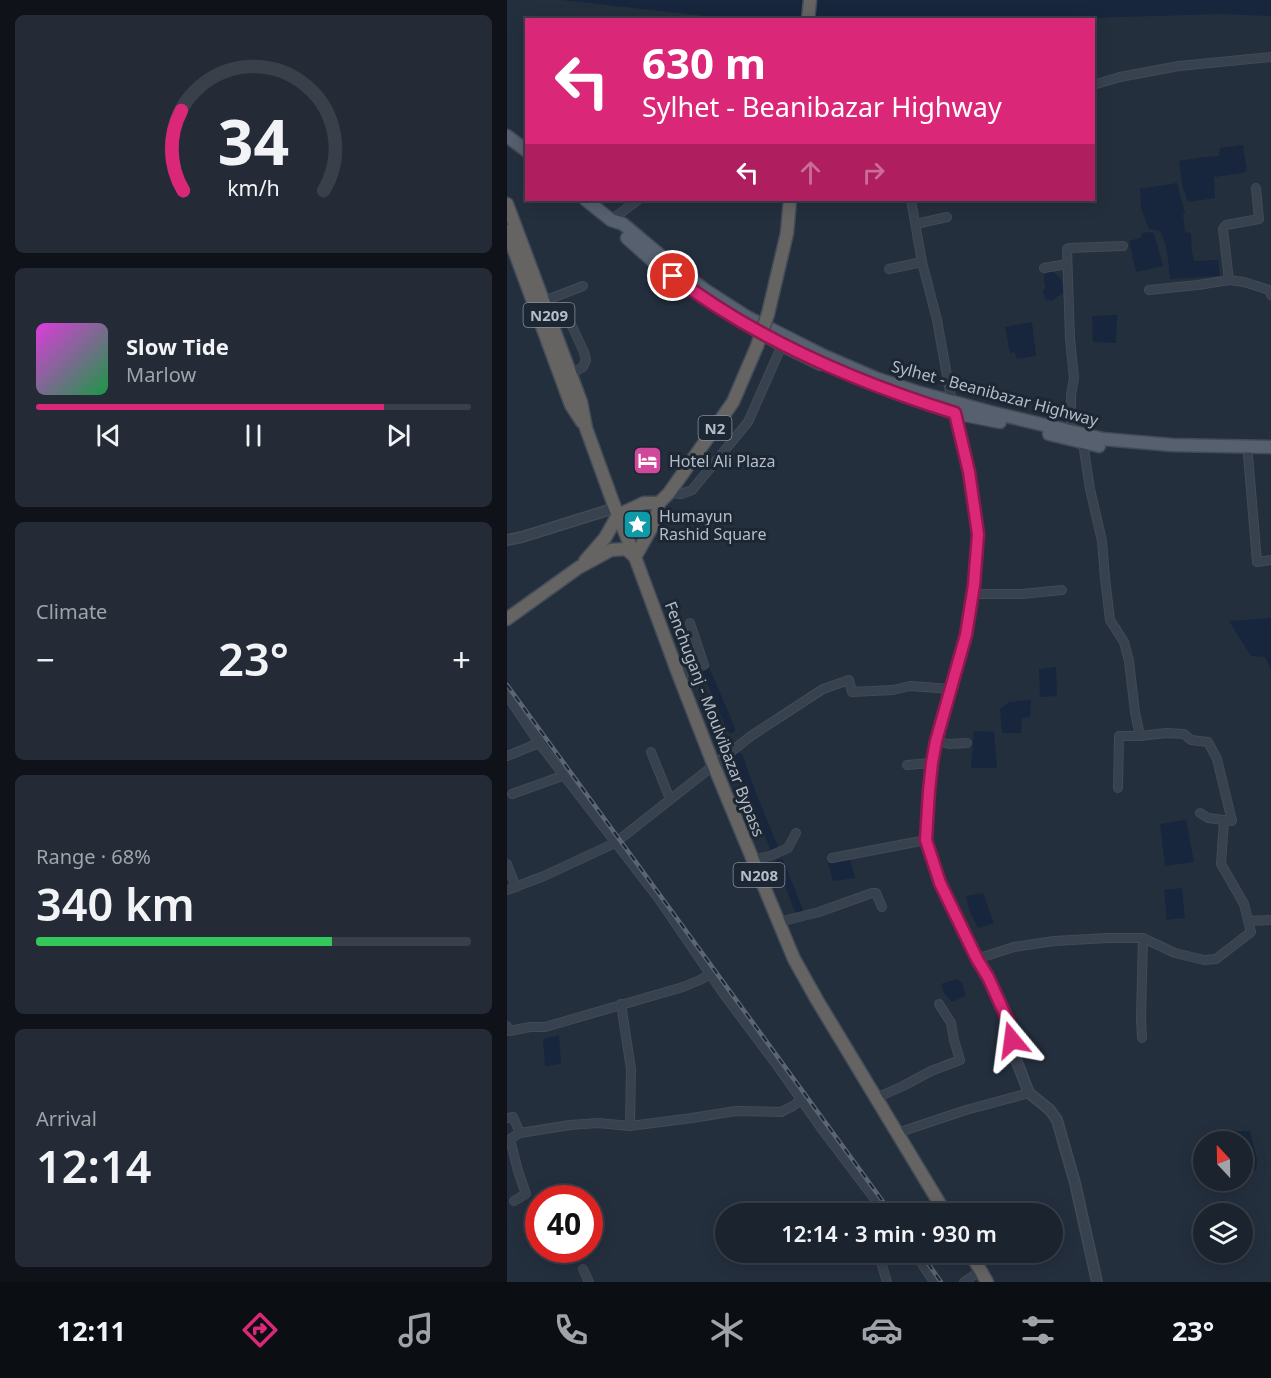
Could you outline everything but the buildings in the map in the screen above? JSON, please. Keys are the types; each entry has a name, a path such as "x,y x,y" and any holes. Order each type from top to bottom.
{"highway":[{"path":"808,18 810,0"},
{"name":"N2","path":"635,557 656,520 659,503 669,493 733,402 768,314 787,232 790,201"},
{"name":"N209","path":"507,204 581,402 586,428 616,512"},
{"name":"N209","path":"507,231 571,405 586,428"},
{"path":"578,568 605,538 616,512 644,503 659,503"},
{"name":"Fenchuganj - Moulvibazar Bypass","path":"616,512 714,766 794,959 939,1203"},
{"path":"507,619 578,568 611,550 626,549 635,557"},
{"path":"975,1263 987,1282"}],"main road":[{"path":"507,136 525,150"},
{"path":"587,201 611,220"},
{"name":"Sylhet - Beanibazar Highway","path":"611,220 617,230 654,262 691,290 729,314 782,345 824,365 923,403 990,412 1103,439 1172,445 1271,447"},
{"name":"Sylhet - Beanibazar Highway","path":"611,220 623,224 673,266 747,317 824,356 953,407 1083,443 1116,448 1248,456 1271,455"}],"street":[{"path":"1095,84 1120,77 1179,66 1271,57"},
{"path":"1229,280 1223,229 1226,225 1259,219 1256,188"},
{"path":"611,220 637,201"},
{"path":"911,201 922,262 937,320 953,407 969,472 978,534 966,635 932,763 926,840 940,883 1009,1023 1015,1057 1029,1093 1050,1110 1057,1120 1075,1183 1097,1282"},
{"path":"916,224 947,217"},
{"path":"1071,431 1071,395 1074,378 1067,251 1069,248 1123,246"},
{"path":"889,269 922,262"},
{"path":"1044,268 1068,264"},
{"path":"1149,290 1229,280 1269,290 1271,295"},
{"path":"544,301 583,286"},
{"path":"570,322 586,360 583,367 570,374"},
{"path":"669,493 681,494 692,490 748,422 782,345"},
{"path":"1083,443 1089,489 1102,541 1110,620 1124,642 1129,661 1140,736"},
{"path":"1248,456 1257,562 1271,560"},
{"path":"507,540 616,512"},
{"path":"972,594 1022,594 1062,590"},
{"path":"679,676 704,665 690,623"},
{"path":"507,890 544,876 615,843 751,736 823,689 849,680 852,692 893,690 910,686 951,689"},
{"path":"507,695 539,743 659,899 710,974 876,1203"},
{"path":"1118,788 1119,736 1184,734 1191,740 1208,742 1217,759 1232,821 1208,818 1200,813"},
{"path":"936,741 949,744 967,743"},
{"path":"507,756 539,743"},
{"path":"651,752 671,799"},
{"path":"907,765 932,763"},
{"path":"511,794 565,775"},
{"path":"977,959 1014,947 1054,941 1143,938 1175,953 1204,960 1216,959 1251,932 1244,904 1221,864 1224,820"},
{"path":"753,860 788,848 796,833"},
{"path":"832,858 926,840"},
{"path":"507,864 516,886"},
{"path":"779,922 819,912 872,893 876,893 882,908"},
{"path":"1249,921 1271,920"},
{"path":"1142,1038 1143,938"},
{"path":"507,1026 509,1031 545,1027 683,987 710,974"},
{"path":"621,1004 631,1069 630,1126"},
{"path":"876,1098 931,1071 960,1060 951,1023 939,1004"},
{"path":"897,1133 966,1110 1029,1093"},
{"path":"513,1201 526,1194 510,1139 520,1133 598,1123 630,1126 736,1111 781,1112 801,1100"},
{"path":"507,1118 513,1117 520,1133"},
{"path":"881,1263 887,1282"},
{"path":"921,1263 934,1282"},
{"path":"583,1269 589,1282"},
{"path":"964,1282 980,1271"}],"water":[{"path":"562,0 1271,0 1271,16 1220,14 1088,18 723,18"},
{"path":"1243,145 1247,171 1214,177 1215,198 1188,202 1182,185 1179,161 1219,156 1220,148"},
{"path":"1177,183 1185,213 1183,214 1185,232 1191,233 1194,261 1218,260 1220,276 1170,279 1165,242 1160,231 1149,229 1141,208 1140,189"},
{"path":"1144,232 1154,233 1163,266 1136,272 1129,241 1140,238"},
{"path":"1050,271 1061,279 1063,285 1063,293 1051,301 1045,299 1043,292 1046,285 1044,275"},
{"path":"1117,315 1116,343 1093,342 1092,316"},
{"path":"1032,322 1036,356 1017,359 1015,352 1010,353 1005,327"},
{"path":"1270,618 1271,670 1265,657 1251,656 1229,621"},
{"path":"1056,667 1057,696 1040,697 1039,669"},
{"path":"1031,700 1030,717 1022,718 1021,733 1002,733 1000,709 1009,702"},
{"path":"974,731 994,732 997,768 971,768"},
{"path":"1186,820 1194,862 1165,866 1160,824"},
{"path":"850,859 855,878 833,881 828,863"},
{"path":"1182,888 1185,918 1167,920 1164,890"},
{"path":"983,893 994,923 978,928 969,910 966,896"},
{"path":"957,979 963,984 965,996 952,1002 945,995 941,984"},
{"path":"559,1035 561,1064 545,1066 543,1039"},
{"path":"1253,1143 1257,1160 1256,1170 1253,1170"}],"waterway":[{"path":"706,670 731,729"},
{"path":"739,757 775,850"},
{"path":"780,863 800,913"}],"railway":[{"path":"507,685 884,1203"},
{"path":"928,1263 941,1282"}],"place":[{"name":"Hotel Ali Plaza","path":"648,461"},
{"name":"Humayun Rashid Square","path":"638,525"}],"route":[{"path":"673,276 691,290 782,345 824,365 955,413 969,472 978,534 974,585 966,635 932,763 926,840 940,883 988,977 1009,1023 1012,1040"}]}
